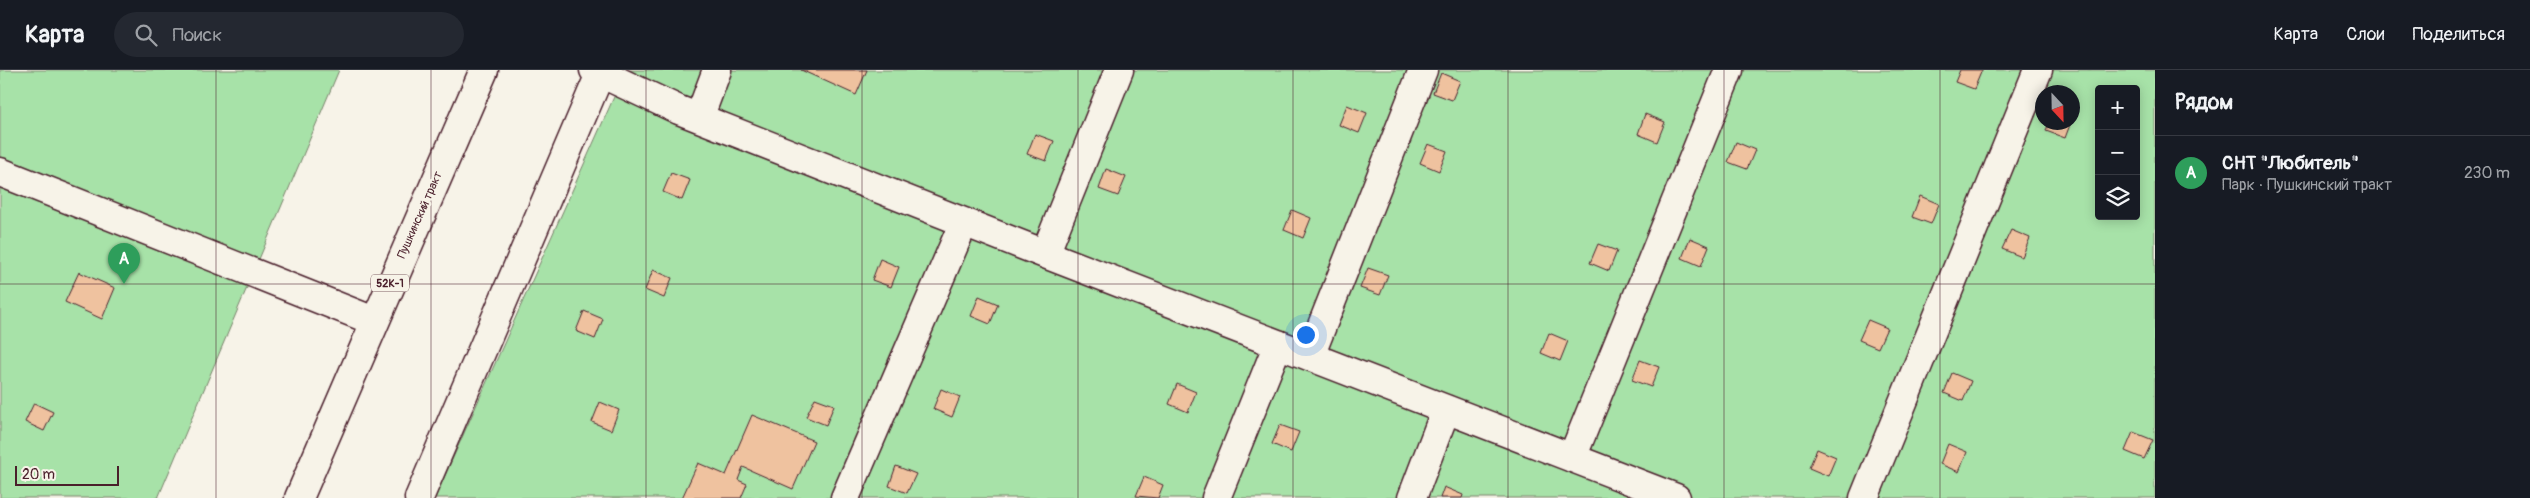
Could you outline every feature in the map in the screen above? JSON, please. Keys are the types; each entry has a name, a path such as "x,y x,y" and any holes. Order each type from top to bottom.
{"street":[{"name":"Пушкинский тракт","path":"299,498 484,70"},
{"path":"699,118 717,70"},
{"path":"1045,254 1119,70"},
{"path":"1310,356 1423,70"},
{"path":"1572,458 1729,70"},
{"path":"1864,498 2038,70"},
{"path":"419,498 597,72 699,118 1676,498"},
{"path":"0,172 374,321"},
{"path":"844,498 964,222"},
{"path":"1216,498 1278,344"},
{"path":"1412,498 1446,409"}],"green space":[{"path":"0,70 339,70 158,498 0,498"},
{"path":"626,70 2155,70 2155,498 435,498"}],"building":[{"path":"801,70 867,70 856,95"},
{"path":"1960,70 1982,70 1974,89 1955,82"},
{"path":"1441,73 1460,81 1452,100 1433,93"},
{"path":"1347,105 1367,113 1359,133 1339,125"},
{"path":"1645,114 1665,122 1657,142 1638,134"},
{"path":"2046,130 2068,130 2065,138"},
{"path":"1035,134 1054,141 1046,161 1027,154"},
{"path":"1736,142 1755,150 1747,169 1728,162"},
{"path":"1428,144 1447,151 1439,171 1420,163"},
{"path":"1106,169 1126,177 1118,196 1099,189"},
{"path":"671,173 690,180 682,200 663,192"},
{"path":"1920,196 1939,204 1931,224 1912,217"},
{"path":"1292,210 1311,218 1303,238 1284,230"},
{"path":"2011,230 2030,238 2022,257 2002,249"},
{"path":"1690,238 1709,246 1701,266 1682,258"},
{"path":"1598,244 1617,251 1609,271 1590,263"},
{"path":"880,259 899,267 891,287 872,280"},
{"path":"1368,268 1388,275 1380,295 1360,288"},
{"path":"653,270 672,278 664,298 645,290"},
{"path":"79,272 115,288 102,319 65,302"},
{"path":"979,296 998,304 990,324 971,316"},
{"path":"584,311 603,319 595,339 576,331"},
{"path":"1868,320 1887,328 1878,348 1859,340"},
{"path":"1549,333 1568,341 1560,361 1541,353"},
{"path":"1640,360 1659,367 1651,387 1632,380"},
{"path":"1952,373 1971,381 1963,401 1944,393"},
{"path":"1177,384 1196,392 1188,412 1169,404"},
{"path":"941,389 960,397 952,417 933,409"},
{"path":"815,398 834,405 826,425 806,417"},
{"path":"600,402 619,410 611,430 592,422"},
{"path":"34,403 53,412 44,431 25,422"},
{"path":"752,415 814,441 793,489 743,467 738,480 747,484 741,498 682,498 698,463 726,475"},
{"path":"1280,425 1299,432 1291,452 1272,444"},
{"path":"2133,432 2153,440 2144,459 2125,451"},
{"path":"1948,444 1967,452 1959,472 1940,464"},
{"path":"1817,449 1836,457 1828,476 1809,468"},
{"path":"896,466 916,474 907,493 889,486"},
{"path":"1144,477 1163,485 1158,498 1136,496"},
{"path":"1444,487 1463,495 1462,498 1440,498"}],"place":[{"name":"СНТ \"Любитель\"","path":"124,284"}]}
